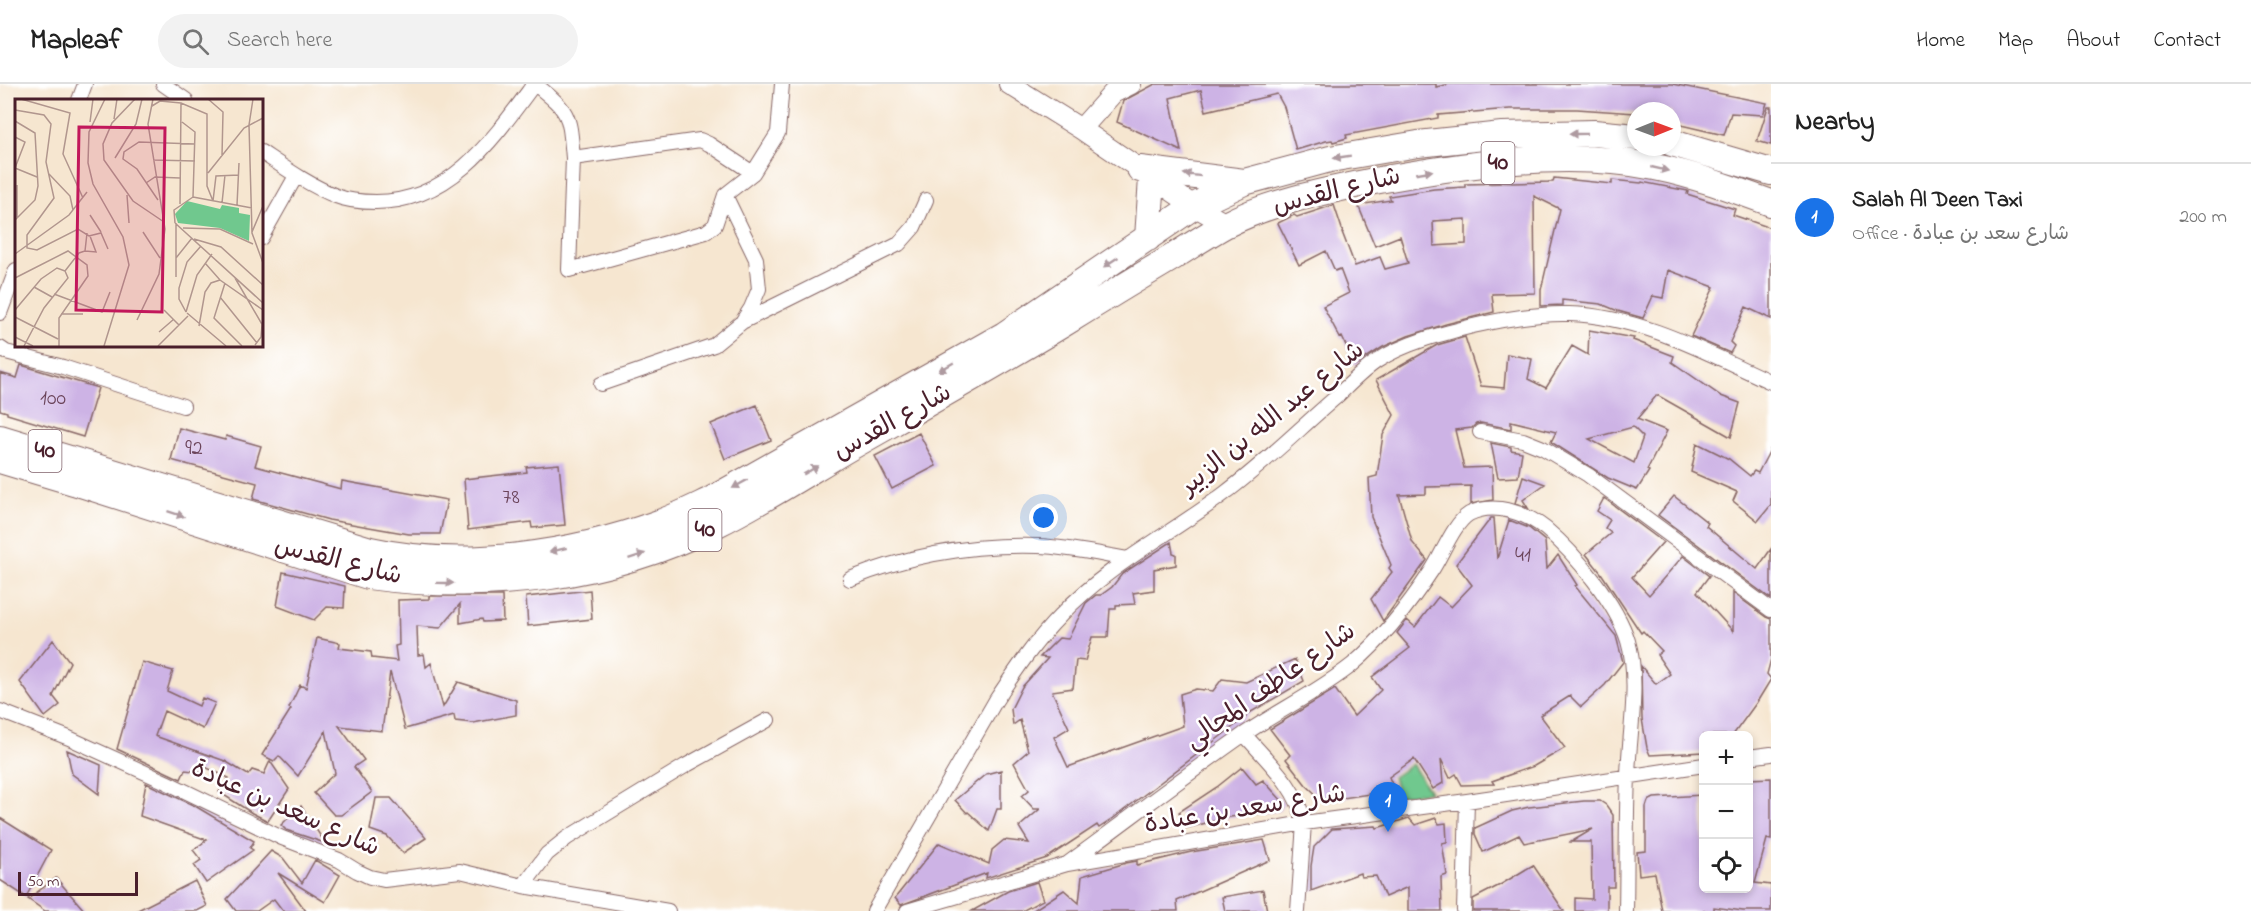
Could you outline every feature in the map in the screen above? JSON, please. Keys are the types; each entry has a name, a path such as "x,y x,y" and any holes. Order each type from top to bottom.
{"highway":[{"name":"شارع القدس","path":"0,438 395,556 461,559 546,553 659,523 709,501 1004,335 1194,206 1244,182 1330,159 1418,144 1502,135 1594,133 1627,136"},
{"path":"1681,146 1771,172"},
{"name":"شارع القدس","path":"0,460 368,576 448,583 501,582 557,576 622,561 659,549 715,525 972,379 1226,224 1292,199 1424,171 1512,161 1590,160 1655,167 1720,184 1771,203"},
{"path":"1148,238 1146,174 1244,182"}],"street":[{"path":"79,99 85,84"},
{"path":"163,84 185,99"},
{"path":"262,153 296,176 337,197 364,202 392,202 420,195 445,182 479,153 535,84 556,101 568,116 573,158 569,270 706,232 715,225 725,195 753,173 778,133 782,84"},
{"path":"1009,84 1081,129 1194,206 1226,224"},
{"path":"1081,129 1113,93 1131,84"},
{"path":"573,158 700,140 753,173"},
{"path":"262,236 296,176"},
{"path":"725,195 756,259 759,276 757,298 742,322"},
{"path":"602,384 714,345 742,322 900,244 914,227 926,200"},
{"path":"0,313 15,273"},
{"name":"شارع عبد الله بن الزبير","path":"874,911 1015,672 1061,614 1128,559 1220,497 1258,468 1377,362 1414,344 1454,331 1539,315 1571,314 1604,318 1649,329 1684,342 1771,382"},
{"path":"0,348 6,352 74,370 183,406"},
{"path":"1480,432 1523,440 1543,448 1588,475 1771,610"},
{"name":"شارع عاطف المجالي","path":"1067,864 1244,734 1349,666 1376,644 1433,569 1460,522 1469,515 1496,509 1512,511 1534,519 1560,541 1597,585 1617,614 1628,641 1632,661 1632,694 1626,911"},
{"path":"850,579 876,568 919,557 1003,547 1039,546 1128,559"},
{"name":"شارع سعد بن عبادة","path":"0,711 69,738 282,838 339,860 357,872 370,877 384,880 460,871 523,886 668,911"},
{"path":"523,886 547,854 567,838 685,766 768,720"},
{"path":"1244,734 1293,792 1302,810 1304,823 1298,911"},
{"path":"1753,757 1771,754"},
{"name":"شارع سعد بن عبادة","path":"907,911 1067,864 1304,823 1699,766"},
{"path":"1464,911 1467,801"}],"green space":[{"path":"1412,764 1430,792 1398,796 1393,777"}],"building":[{"path":"1155,84 1436,84 1436,87 1450,84 1672,84 1767,103 1763,115 1731,113 1724,135 1681,125 1681,102 1627,102 1627,112 1577,109 1510,109 1438,115 1438,118 1346,135 1347,138 1333,142 1332,140 1326,141 1296,150 1284,107 1277,94 1206,111 1201,90 1170,98 1181,151 1117,122 1123,101"},
{"path":"1768,107 1771,107 1771,145 1757,141"},
{"path":"1554,178 1612,184 1612,180 1642,182 1688,191 1687,194 1735,209 1733,215 1771,228 1771,319 1746,307 1730,342 1734,346 1730,353 1691,336 1714,287 1668,270 1663,298 1653,296 1643,318 1601,304 1562,300 1562,305 1541,306 1541,290 1560,209 1534,196 1535,293 1492,294 1494,312 1408,336 1383,347 1355,365 1342,337 1340,338 1323,306 1349,293 1340,269 1335,271 1326,251 1299,265 1278,223 1294,215 1297,217 1334,205 1355,266 1380,257 1385,269 1408,263 1400,236 1375,246 1358,205 1391,200 1389,196 1465,187 1465,184 1553,182","holes":["1466,219 1466,244 1434,246 1433,221"]},
{"path":"1589,330 1634,338 1633,340 1674,356 1672,362 1721,396 1740,403 1731,437 1657,395 1637,419 1667,431 1647,470 1649,471 1637,490 1608,478 1551,442 1556,432 1511,421 1511,429 1481,423 1472,428 1455,430 1464,468 1492,467 1493,500 1471,504 1471,486 1426,487 1426,494 1399,495 1412,542 1427,560 1383,621 1371,599 1392,572 1371,517 1369,478 1377,476 1383,435 1394,415 1376,380 1437,345 1465,337 1481,386 1504,388 1507,354 1532,359 1528,379 1546,388 1572,346 1588,355","holes":["1633,427 1643,437 1634,463 1589,439"]},
{"path":"21,365 98,388 83,437 0,410 0,373 17,378"},
{"path":"757,405 771,440 725,459 711,424"},
{"path":"179,428 225,440 226,436 261,446 255,466 341,489 342,481 447,500 440,534 409,534 329,520 253,499 257,483 171,460"},
{"path":"919,433 936,466 892,489 875,456"},
{"path":"1491,443 1522,452 1518,477 1498,478"},
{"path":"1697,443 1729,459 1750,476 1754,471 1758,473 1771,448 1771,505 1758,521 1733,501 1737,492 1691,472"},
{"path":"559,464 565,525 532,528 531,522 468,530 464,479 527,472 526,467"},
{"path":"1523,476 1545,484 1523,500 1528,508 1515,503"},
{"path":"1674,496 1708,523 1706,526 1757,569 1771,549 1771,599 1658,515"},
{"path":"1604,498 1663,542 1632,577 1649,595 1683,556 1709,576 1697,592 1733,631 1733,593 1771,619 1771,659 1767,674 1771,679 1736,731 1699,731 1699,752 1650,755 1647,748 1642,719 1641,666 1656,684 1670,674 1657,655 1662,651 1643,631 1641,633 1586,554 1611,533 1605,528 1610,520 1597,511"},
{"path":"1491,518 1494,518 1497,559 1509,520 1529,528 1545,541 1547,569 1558,555 1577,585 1575,586 1616,636 1623,662 1605,685 1581,707 1570,696 1540,715 1565,748 1534,766 1492,781 1494,784 1462,785 1456,774 1450,778 1441,759 1443,783 1433,789 1414,759 1389,777 1396,794 1370,796 1369,794 1323,801 1306,785 1286,759 1290,755 1270,729 1335,689 1354,716 1381,690 1372,677 1410,648 1397,633 1407,620 1415,627 1438,597 1451,607 1472,585 1456,564"},
{"path":"1171,542 1173,553 1176,554 1176,565 1154,569 1154,590 1133,593 1135,604 1116,605 1116,609 1110,609 1108,637 1092,637 1085,661 1076,660 1073,688 1052,691 1069,728 1054,737 1068,767 1183,726 1180,694 1196,689 1213,691 1222,679 1246,682 1295,659 1304,681 1246,715 1111,820 1099,828 1097,825 1047,858 986,878 987,873 901,905 895,898 939,843 989,864 992,850 1004,840 1029,843 1019,827 1040,809 1034,809 1022,796 1029,790 1014,763 1028,751 1020,720 1013,725 1011,709 1022,687 1048,658 1040,657 1059,638 1068,639 1086,603 1112,587 1122,574"},
{"path":"283,572 345,586 344,608 327,607 314,620 277,606"},
{"path":"590,590 592,619 528,626 526,597"},
{"path":"429,596 502,596 503,621 483,622 482,619 460,623 460,604 440,628 417,626 418,655 424,654 426,667 431,663 443,707 458,682 516,700 516,715 473,723 455,721 454,715 405,729 390,672 382,731 339,726 364,760 354,767 372,792 341,815 334,815 314,793 335,773 326,731 298,776 279,756 274,761 262,755 291,709 289,708 300,685 306,688 317,638 340,643 339,648 371,652 372,658 397,661 395,646 399,645 398,600 429,599"},
{"path":"53,640 70,662 53,696 60,705 45,717 20,682"},
{"path":"142,662 173,671 167,691 199,706 202,698 215,703 203,729 164,711 155,736 225,761 248,775 252,770 264,774 270,761 289,789 268,821 219,792 229,778 205,767 202,772 185,770 181,779 117,749"},
{"path":"67,750 101,765 99,794 72,774"},
{"path":"1242,767 1256,784 1263,780 1284,803 1279,811 1230,817 1186,828 1179,812"},
{"path":"1001,770 1001,809 997,809 989,831 955,800 986,774"},
{"path":"1771,778 1771,840 1767,839 1755,883 1771,885 1771,911 1743,911 1714,907 1714,911 1662,911 1655,873 1639,875 1637,852 1646,851 1648,801 1654,798 1699,795 1699,893 1753,893 1753,779"},
{"path":"146,783 195,806 254,841 250,848 253,850 206,883 194,865 201,860 193,850 207,840 140,816"},
{"path":"376,798 391,798 426,838 403,853 387,836 370,830"},
{"path":"1584,801 1600,801 1613,815 1614,887 1607,887 1607,911 1575,911 1575,898 1592,899 1591,842 1571,842 1593,829 1524,843 1519,835 1483,852 1475,834 1475,828 1512,811"},
{"path":"301,806 325,843 286,830 281,825"},
{"path":"0,818 51,850 26,897 0,880"},
{"path":"1409,818 1415,825 1436,818 1439,824 1446,823 1447,842 1442,843 1447,875 1441,877 1442,911 1408,911 1408,887 1385,897 1376,876 1361,877 1360,873 1311,891 1314,847 1332,829 1376,826 1377,828"},
{"path":"1264,840 1270,860 1177,901 1178,911 1032,911 1064,890 1079,903 1082,876 1126,863 1137,861 1137,865 1191,852"},
{"path":"271,851 283,858 302,883 315,860 340,875 325,902 278,873 306,911 283,911 274,899 257,911 236,911 227,899"},
{"path":"1533,865 1564,911 1473,911 1473,899"},
{"path":"56,878 85,911 45,911 28,899"},
{"path":"195,881 207,906 197,911 136,911"},
{"path":"1037,882 1043,900 1022,911 972,911 1008,891"},
{"path":"1263,890 1267,911 1225,911 1222,897"}],"place":[{"name":"Salah Al Deen Taxi","path":"1388,832"}]}
